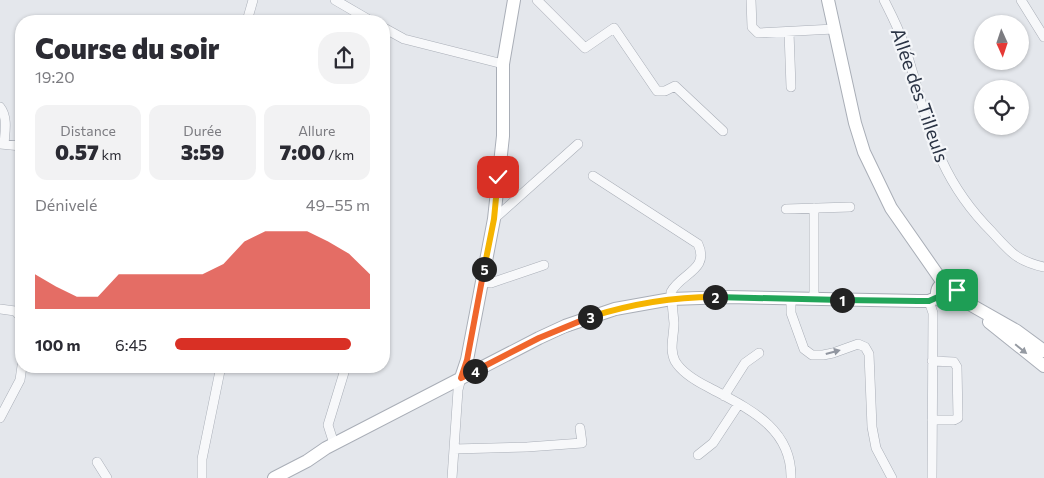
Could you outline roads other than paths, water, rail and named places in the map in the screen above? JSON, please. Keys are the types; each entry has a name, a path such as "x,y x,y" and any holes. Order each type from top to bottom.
{"street":[{"path":"249,15 253,0"},
{"path":"335,0 361,15"},
{"path":"452,478 458,390 467,360 494,219 503,136 503,64 514,0"},
{"path":"537,0 585,48 614,28 657,91 666,91 675,86 723,131"},
{"path":"751,0 752,27 758,33 834,29"},
{"path":"274,478 334,444 539,338 615,309 672,299 700,297 934,299 946,303 953,302 957,297 957,290 954,285 944,284 891,208 875,178 855,123 828,0"},
{"name":"Allée des Tilleuls","path":"884,0 903,42 930,132 955,186 986,226 1014,256 1030,264 1044,267"},
{"path":"1021,0 1044,38"},
{"path":"390,31 404,39 503,64"},
{"path":"789,32 791,87"},
{"path":"0,107 5,120 2,144 15,145"},
{"path":"494,219 578,144"},
{"path":"593,176 698,244 702,253 701,263 672,289 674,324 671,346 675,360 682,370 698,382 768,424 776,432 787,451 791,478"},
{"path":"786,209 850,207"},
{"path":"814,208 814,299"},
{"path":"482,282 490,283 544,265"},
{"path":"932,478 933,309 934,299 944,284"},
{"path":"957,297 1017,331 1044,351"},
{"path":"791,299 791,313 804,349 812,355 833,353 858,344 865,347 868,354 872,428 876,448 892,478"},
{"path":"973,306 999,331 1044,366"},
{"path":"0,309 15,310"},
{"path":"724,396 746,363 758,353"},
{"path":"932,361 954,362 958,367 958,418 954,420 932,420"},
{"path":"0,418 20,380 21,373"},
{"path":"202,478 202,459 220,373"},
{"path":"334,444 328,425 344,373"},
{"path":"698,455 713,443 738,405"},
{"path":"454,449 527,447 582,442 580,428"},
{"path":"97,462 107,478"}]}
